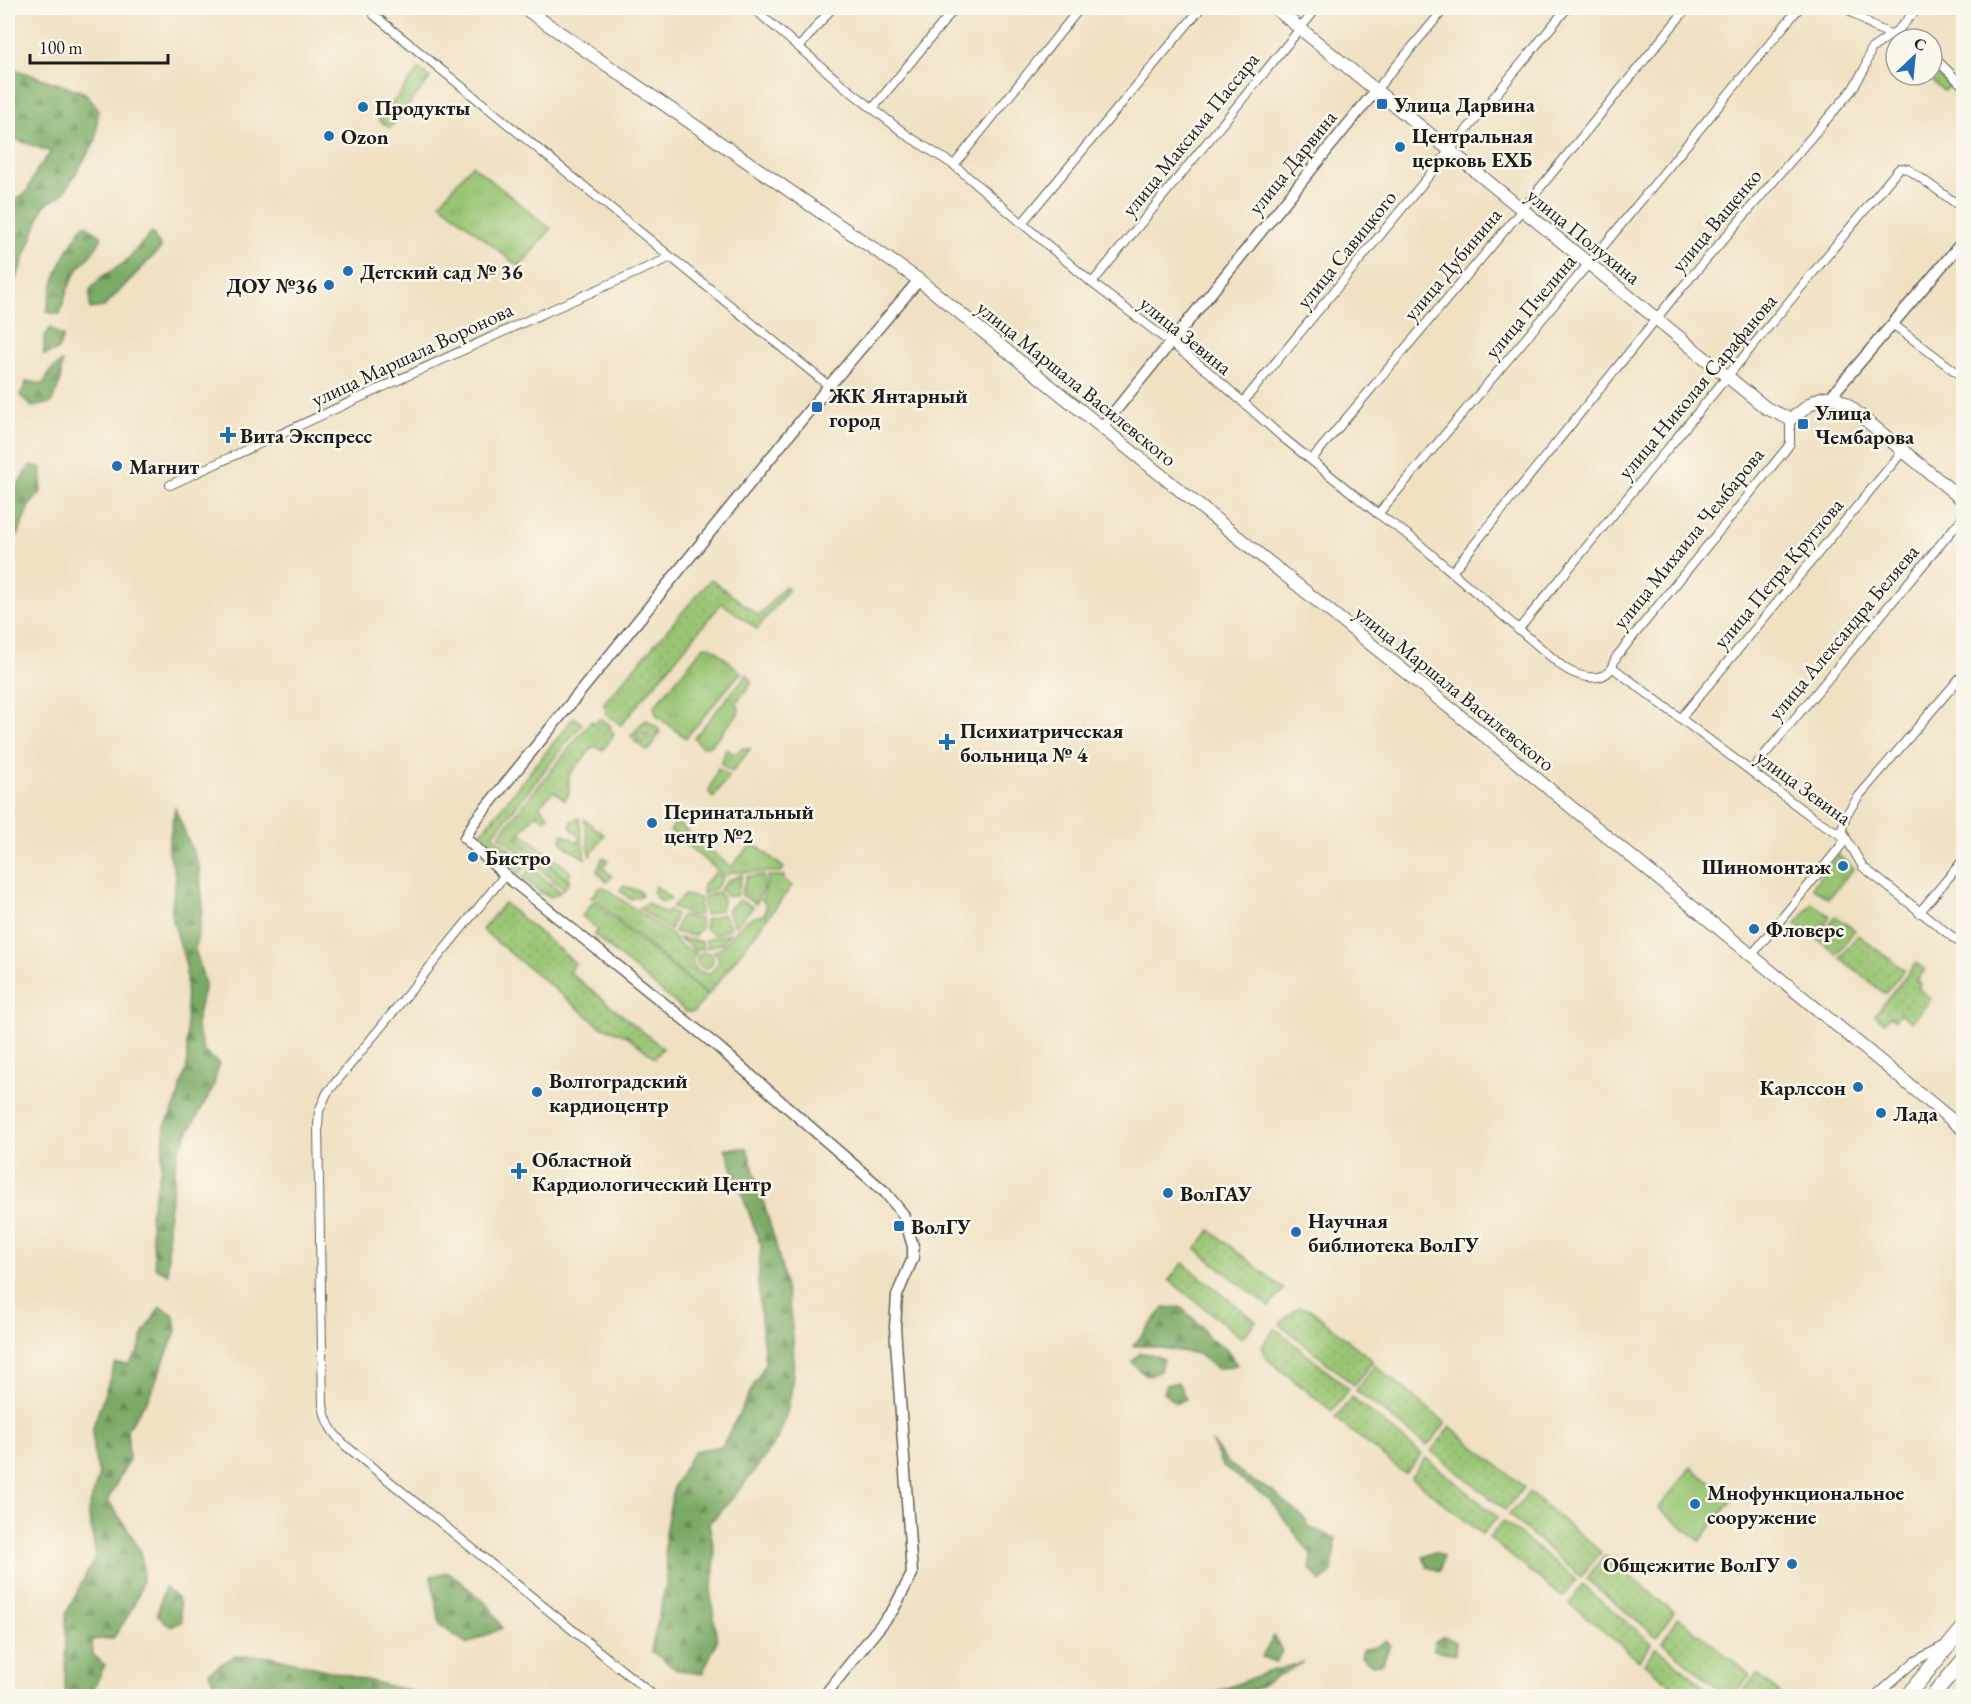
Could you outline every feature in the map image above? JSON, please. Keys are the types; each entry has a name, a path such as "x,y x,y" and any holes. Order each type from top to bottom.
{"highway":[{"path":"1908,1696 1964,1628"},
{"path":"1933,1696 1964,1659"}],"main road":[{"name":"улица Маршала Василевского","path":"524,8 919,280 1486,737 1964,1130"},
{"name":"улица Полухина","path":"1275,8 1766,408 1790,419"},
{"path":"1790,419 1822,397 1832,395 1964,501"}],"street":[{"name":"улица Зевина","path":"753,8 801,46 845,87 874,107 908,136 954,165 1092,283 1170,342 1378,514 1411,537 1518,630 1571,672 1587,678 1601,673 1604,675 1612,668 1812,818 1846,838 1863,867 1964,946"},
{"path":"801,46 832,8"},
{"path":"874,107 955,8"},
{"path":"954,165 1080,8"},
{"path":"1023,222 1201,8"},
{"name":"улица Максима Пассара","path":"1092,283 1317,8"},
{"name":"улица Дарвина","path":"1102,427 1445,8"},
{"name":"улица Савицкого","path":"1243,402 1567,8"},
{"name":"улица Дубинина","path":"1312,459 1522,210 1687,8"},
{"name":"улица Пчелина","path":"1378,514 1799,8"},
{"path":"1846,8 1884,32"},
{"name":"улица Ващенко","path":"1899,27 1918,8"},
{"path":"374,15 669,258 829,386"},
{"name":"улица Ващенко","path":"1452,572 1657,320 1852,90 1865,68 1871,49 1884,40"},
{"path":"1944,67 1964,87"},
{"name":"улица Николая Сарафанова","path":"1518,630 1897,171 1904,168 1964,209"},
{"path":"1832,395 1894,325 1964,240"},
{"name":"улица Маршала Воронова","path":"170,485 669,258"},
{"path":"824,1696 893,1610 912,1574 895,1327 897,1295 914,1252 903,1214 872,1180 718,1047 505,875 465,838 470,827 829,386 919,280"},
{"path":"1894,325 1964,378"},
{"name":"улица Михаила Чембарова","path":"1612,668 1617,656 1787,448 1790,443 1790,419"},
{"name":"улица Петра Круглова","path":"1681,718 1903,451"},
{"name":"улица Александра Беляева","path":"1750,771 1964,516"},
{"path":"1751,956 1846,838 1842,829 1846,815 1859,796 1964,673"},
{"path":"1919,913 1964,859"},
{"path":"505,875 348,1065 322,1101 318,1127 323,1393 326,1421 334,1435 346,1446 654,1696"},
{"path":"1876,1696 1915,1661 1952,1641"}],"green space":[{"path":"8,67 85,93 98,109 96,140 64,193 44,206 16,279 8,287 8,205 26,193 37,170 51,152 8,137"},
{"path":"419,69 430,78 390,128 379,120"},
{"path":"1944,81 1949,85 1944,91 1939,87 1944,87"},
{"path":"472,165 551,229 519,267 440,203"},
{"path":"85,224 102,237 100,242 72,278 60,314 47,312 60,265"},
{"path":"152,232 161,248 104,307 90,309 90,290 101,277 123,264"},
{"path":"50,328 63,337 58,350 44,355 44,338"},
{"path":"62,362 60,384 51,403 32,407 20,395 27,381 43,384 51,370"},
{"path":"30,465 42,468 41,492 29,506 18,535 8,532 8,500"},
{"path":"711,579 759,616 785,586 789,589 757,629 722,603 621,725 605,713 607,709 603,704"},
{"path":"704,646 712,647 741,672 686,738 657,716 654,707"},
{"path":"747,674 752,682 736,703 739,708 738,714 710,746 702,747 694,738"},
{"path":"574,717 582,724 493,835 527,865 518,875 483,845 481,833"},
{"path":"601,718 611,726 609,728 614,734 603,750 594,746 569,775 569,793 565,800 554,791 539,806 549,816 545,820 536,814 516,838 569,882 564,889 499,835 591,721 595,723"},
{"path":"647,720 658,728 660,733 631,736 642,723"},
{"path":"658,736 648,751 633,740"},
{"path":"743,748 750,749 732,772 721,764 726,749 734,754"},
{"path":"718,768 729,776 713,798 709,792"},
{"path":"175,808 199,867 203,907 195,949 205,984 196,1024 204,1052 219,1064 213,1088 178,1151 168,1220 168,1274 155,1267 150,1214 161,1168 165,1126 176,1103 187,1066 186,965 171,914 176,877 168,849"},
{"path":"579,818 585,859 565,846 561,840 563,834 579,843 579,836 570,827 572,821"},
{"path":"584,819 604,835 590,856"},
{"path":"676,822 731,867 751,845 758,847 784,868 782,872 731,872 725,876 670,831"},
{"path":"522,833 570,871 569,881 517,839"},
{"path":"1838,855 1854,868 1828,899 1812,887"},
{"path":"603,857 608,860 603,868 612,876 607,882 597,871"},
{"path":"531,868 561,892 552,897 541,893 522,878"},
{"path":"716,872 723,878 716,888 703,894 703,885"},
{"path":"742,875 737,896 726,896 720,889 729,880"},
{"path":"764,875 763,888 756,904 741,895 747,876"},
{"path":"768,876 784,876 783,879 792,886 708,995 591,897 599,888 604,887 670,934 682,947 697,952 692,960 696,968 694,970 710,974 719,962 718,956 713,952 724,945 745,921 765,914 766,905 762,900"},
{"path":"623,886 640,891 642,896 630,899 620,890"},
{"path":"656,886 672,899 664,902 658,900 653,892"},
{"path":"718,892 723,899 722,909 705,915 702,898"},
{"path":"684,895 699,898 700,915 689,915 672,907"},
{"path":"739,900 753,907 735,926 727,911"},
{"path":"593,902 707,996 694,1012 686,1012 594,935 598,930 582,916"},
{"path":"504,903 575,963 569,972 663,1048 655,1058 627,1036 600,1026 482,930"},
{"path":"648,903 666,914 669,910 676,914 670,930 639,908"},
{"path":"1812,903 1830,916 1815,937 1796,924"},
{"path":"723,914 731,928 714,935 705,928 705,920"},
{"path":"681,916 700,919 701,928 694,936 674,932"},
{"path":"1835,916 1855,930 1837,954 1818,939"},
{"path":"730,933 722,943 707,948 706,940"},
{"path":"1858,935 1904,970 1885,994 1840,958"},
{"path":"678,938 702,942 703,949 695,949"},
{"path":"705,952 713,960 705,968 697,960"},
{"path":"1916,963 1925,970 1917,980 1921,984 1918,988 1931,999 1912,1022 1900,1013 1895,1020 1890,1016 1884,1023 1875,1015"},
{"path":"725,1148 747,1148 778,1253 792,1327 794,1363 790,1399 779,1436 738,1491 709,1523 715,1556 711,1596 717,1641 702,1674 677,1670 651,1651 666,1584 665,1533 674,1486 694,1451 722,1446 765,1364 758,1283 761,1246"},
{"path":"1210,1230 1284,1289 1269,1307 1196,1249"},
{"path":"1183,1263 1256,1321 1242,1338 1169,1280"},
{"path":"160,1307 173,1314 177,1329 149,1397 127,1429 129,1459 108,1500 140,1552 143,1563 141,1586 132,1609 113,1638 92,1640 93,1655 105,1665 90,1696 65,1696 66,1614 96,1555 88,1512 99,1474 93,1450 93,1427 115,1364 129,1364 138,1352 144,1333"},
{"path":"1181,1307 1201,1326 1209,1339 1225,1347 1237,1365 1217,1369 1198,1354 1149,1346 1133,1346 1164,1308"},
{"path":"1298,1307 1310,1309 1373,1361 1354,1385 1280,1324"},
{"path":"1275,1328 1349,1389 1332,1411 1267,1359 1262,1346"},
{"path":"1140,1353 1151,1354 1163,1359 1160,1371 1150,1376 1140,1371 1132,1362"},
{"path":"1375,1365 1446,1423 1427,1446 1356,1390"},
{"path":"1178,1382 1186,1399 1176,1403 1163,1393 1167,1385"},
{"path":"1352,1397 1422,1454 1405,1474 1335,1418"},
{"path":"1451,1427 1524,1487 1505,1510 1431,1451"},
{"path":"1212,1442 1226,1461 1252,1481 1272,1491 1305,1519 1310,1528 1336,1538 1332,1572 1321,1582 1310,1569 1312,1556 1270,1500 1222,1466"},
{"path":"1426,1458 1498,1517 1482,1534 1411,1477"},
{"name":"Мнофункциональное сооружение","path":"1691,1467 1732,1500 1700,1541 1659,1508"},
{"path":"1529,1492 1601,1552 1581,1577 1509,1515"},
{"path":"1503,1521 1577,1580 1562,1597 1489,1538"},
{"path":"1434,1552 1443,1556 1440,1571 1427,1567 1423,1557"},
{"path":"1605,1556 1674,1612 1657,1637 1586,1579"},
{"path":"449,1572 489,1606 502,1628 467,1644 440,1625 431,1576"},
{"path":"1582,1585 1652,1643 1639,1660 1570,1604"},
{"path":"165,1587 179,1600 182,1621 171,1627 157,1614"},
{"path":"1678,1617 1751,1675 1732,1696 1727,1696 1662,1642"},
{"path":"1274,1636 1282,1651 1276,1662 1262,1657"},
{"path":"1444,1636 1456,1642 1455,1654 1434,1650 1434,1642"},
{"path":"1386,1641 1390,1645 1383,1663 1373,1665 1361,1657 1363,1649 1374,1648"},
{"path":"1656,1647 1716,1696 1685,1696 1644,1663"},
{"path":"234,1656 270,1656 430,1696 219,1696 209,1672"},
{"path":"1304,1662 1242,1696 1208,1696 1264,1673"},
{"path":"1757,1674 1782,1695 1783,1696 1739,1696"}],"place":[{"name":"Улица Дарвина","path":"1382,104"},
{"name":"Продукты","path":"363,107"},
{"name":"Ozon","path":"329,136"},
{"name":"Центральная церковь ЕХБ","path":"1400,147"},
{"name":"Детский сад № 36","path":"348,271"},
{"name":"ДОУ №36","path":"329,285"},
{"name":"ЖК Янтарный город","path":"817,407"},
{"name":"Улица Чембарова","path":"1803,424"},
{"name":"Вита Экспресс","path":"228,435"},
{"name":"Магнит","path":"117,466"},
{"name":"Психиатрическая больница № 4","path":"947,742"},
{"name":"Перинатальный центр №2","path":"652,823"},
{"name":"Бистро","path":"473,857"},
{"name":"Шиномонтаж","path":"1843,866"},
{"name":"Фловерс","path":"1754,929"},
{"name":"Карлссон","path":"1858,1087"},
{"name":"Волгоградский кардиоцентр","path":"537,1092"},
{"name":"Лада","path":"1881,1113"},
{"name":"Областной Кардиологический Центр","path":"519,1171"},
{"name":"ВолГАУ","path":"1168,1193"},
{"name":"ВолГУ","path":"899,1226"},
{"name":"Научная библиотека ВолГУ","path":"1296,1232"},
{"name":"Мнофункциональное сооружение","path":"1695,1504"},
{"name":"Общежитие ВолГУ","path":"1792,1564"}]}
